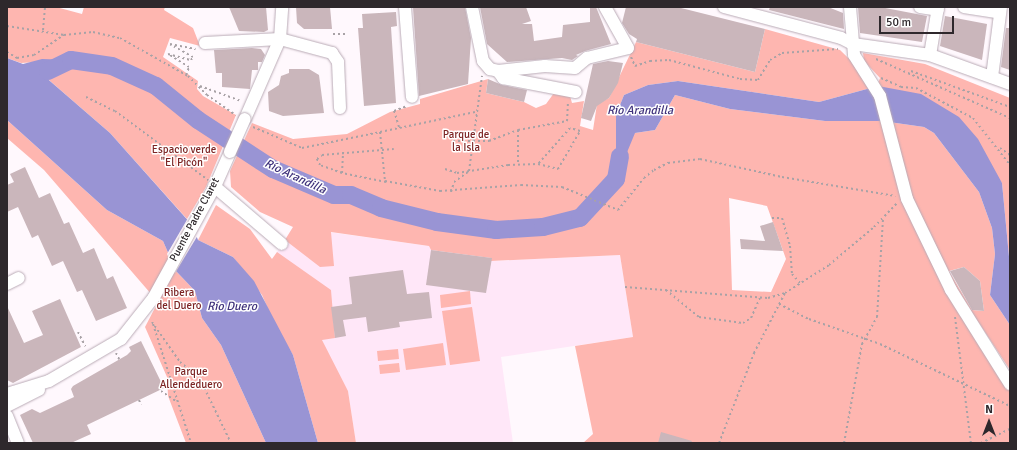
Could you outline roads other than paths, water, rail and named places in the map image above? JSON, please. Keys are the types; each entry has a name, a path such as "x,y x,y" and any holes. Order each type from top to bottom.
{"street":[{"name":"Puente Padre Claret","path":"49,381 113,346 141,316 154,297 215,185 252,104 280,39 282,7"},
{"path":"405,7 412,100"},
{"path":"472,7 483,61 490,69 498,71 545,66 575,68 587,58 628,48 613,14"},
{"path":"724,7 841,38 878,82 889,139 906,196 951,290 1010,384"},
{"path":"849,46 850,7"},
{"path":"920,7 938,9 930,55"},
{"path":"964,7 1001,10 992,77"},
{"path":"203,47 280,39 325,50 335,57 340,108"},
{"path":"849,46 930,55 1010,84"},
{"path":"498,71 503,78 572,91"},
{"path":"215,185 282,244"},
{"path":"7,284 19,278"},
{"path":"7,394 49,381"},
{"path":"7,406 36,392 49,381"},
{"path":"7,416 18,443"}],"water":[{"name":"Río Duero","path":"7,58 23,64 42,59 71,60 69,64 43,75 110,133 192,225 198,240 233,257 254,281 293,355 318,443 266,443 221,345 202,318 195,291 176,271 163,241 107,210 7,120"},
{"path":"678,81 819,102 878,86 921,94 959,117 978,139 1002,183 1010,267 1010,325 990,295 995,254 992,228 979,192 934,133 924,127 882,121 825,121 730,109 675,95 655,130 635,133 616,179 609,187 616,153 616,115 624,95 648,85"}],"waterway":[{"name":"Río Arandilla","path":"48,71 71,60 112,66 156,86 198,120 273,169 334,195 351,195 381,208 437,222 496,230 543,227 580,218 616,179 620,156"}],"park label":[{"name":"Parque de la Isla","path":"466,142"},
{"name":"Espacio verde \"El Picón\"","path":"184,157"},
{"name":"Ribera del Duero","path":"179,300"},
{"name":"Parque Allendeduero","path":"191,379"}]}
